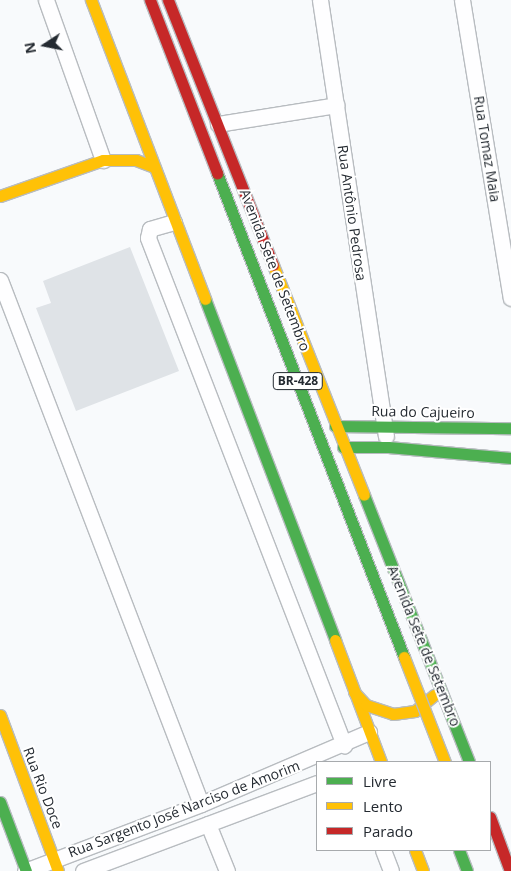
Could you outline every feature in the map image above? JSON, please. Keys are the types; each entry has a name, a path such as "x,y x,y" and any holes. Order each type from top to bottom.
{"main road":[{"path":"91,0 380,761"},
{"name":"Avenida Sete de Setembro","path":"150,0 445,761"},
{"name":"Avenida Sete de Setembro","path":"168,0 343,447 437,675 469,761"},
{"path":"0,196 103,160 136,160 154,167"},
{"name":"Rua do Cajueiro","path":"336,426 511,428"},
{"path":"343,447 388,447 511,458"},
{"path":"354,691 366,705 383,713 408,714 428,703 435,694 437,675"},
{"path":"401,697 411,725"},
{"name":"Rua Rio Doce","path":"0,715 56,865"},
{"path":"0,802 26,871"},
{"path":"491,820 510,871"},
{"path":"415,851 423,871"},
{"path":"459,851 467,871"}],"street":[{"path":"46,0 103,160"},
{"name":"Rua Antônio Pedrosa","path":"320,0 388,447"},
{"name":"Rua Tomaz Maia","path":"462,0 511,298"},
{"path":"218,124 336,105"},
{"path":"174,222 150,229 149,242 344,745"},
{"path":"0,280 200,804"},
{"name":"Rua Sargento José Narciso de Amorim","path":"26,871 56,865 344,745 368,732"},
{"name":"Rua Sargento José Narciso de Amorim","path":"83,871 316,784"},
{"path":"208,824 227,871"},
{"path":"383,851 391,871"}],"building":[{"path":"130,247 179,371 76,411 36,308 51,303 43,281"}],"traffic: fast":[{"path":"217,173 404,657"},
{"path":"205,299 335,640"},
{"path":"335,426 511,428"},
{"path":"343,447 388,447 511,458"},
{"path":"364,495 469,761"},
{"path":"0,802 26,871"},
{"path":"459,851 467,871"}],"traffic: slow":[{"path":"91,0 205,299"},
{"path":"0,196 103,160 136,160 154,167"},
{"path":"273,265 364,495"},
{"path":"335,640 381,761"},
{"path":"404,657 445,761"},
{"path":"354,692 366,705 393,714 415,711 434,695"},
{"path":"0,715 58,871"},
{"path":"415,851 423,871"}],"traffic: jam":[{"path":"150,0 217,173"},
{"path":"168,0 273,265"},
{"path":"491,820 510,871"}]}
